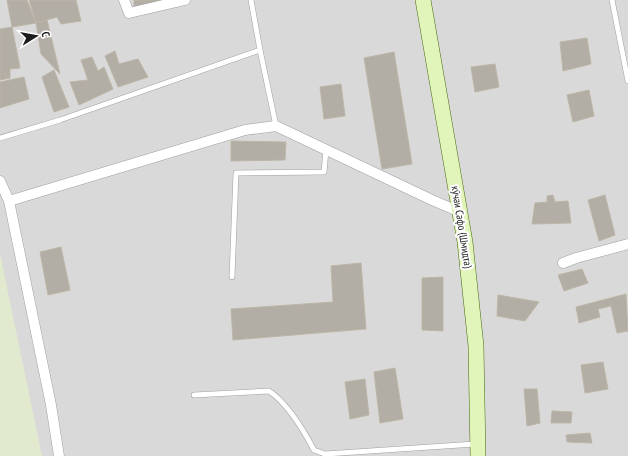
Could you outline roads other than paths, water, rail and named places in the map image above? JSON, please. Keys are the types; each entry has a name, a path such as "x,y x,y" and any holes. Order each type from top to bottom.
{"street":[{"path":"124,0 129,13 184,0"},
{"name":"кӯчаи Сафо (Шмидта)","path":"423,0 465,242 476,346 478,450"},
{"path":"8,201 245,130 276,126 460,212"},
{"path":"0,181 8,201 51,405 59,456"},
{"path":"563,264 576,258 628,244"}],"lane":[{"path":"251,0 276,126"},
{"path":"612,0 628,81"},
{"path":"0,138 60,120 260,50"},
{"path":"232,277 236,174 324,172 326,150"},
{"path":"194,395 269,390 277,396 306,434 314,450 325,454 478,450"}]}
